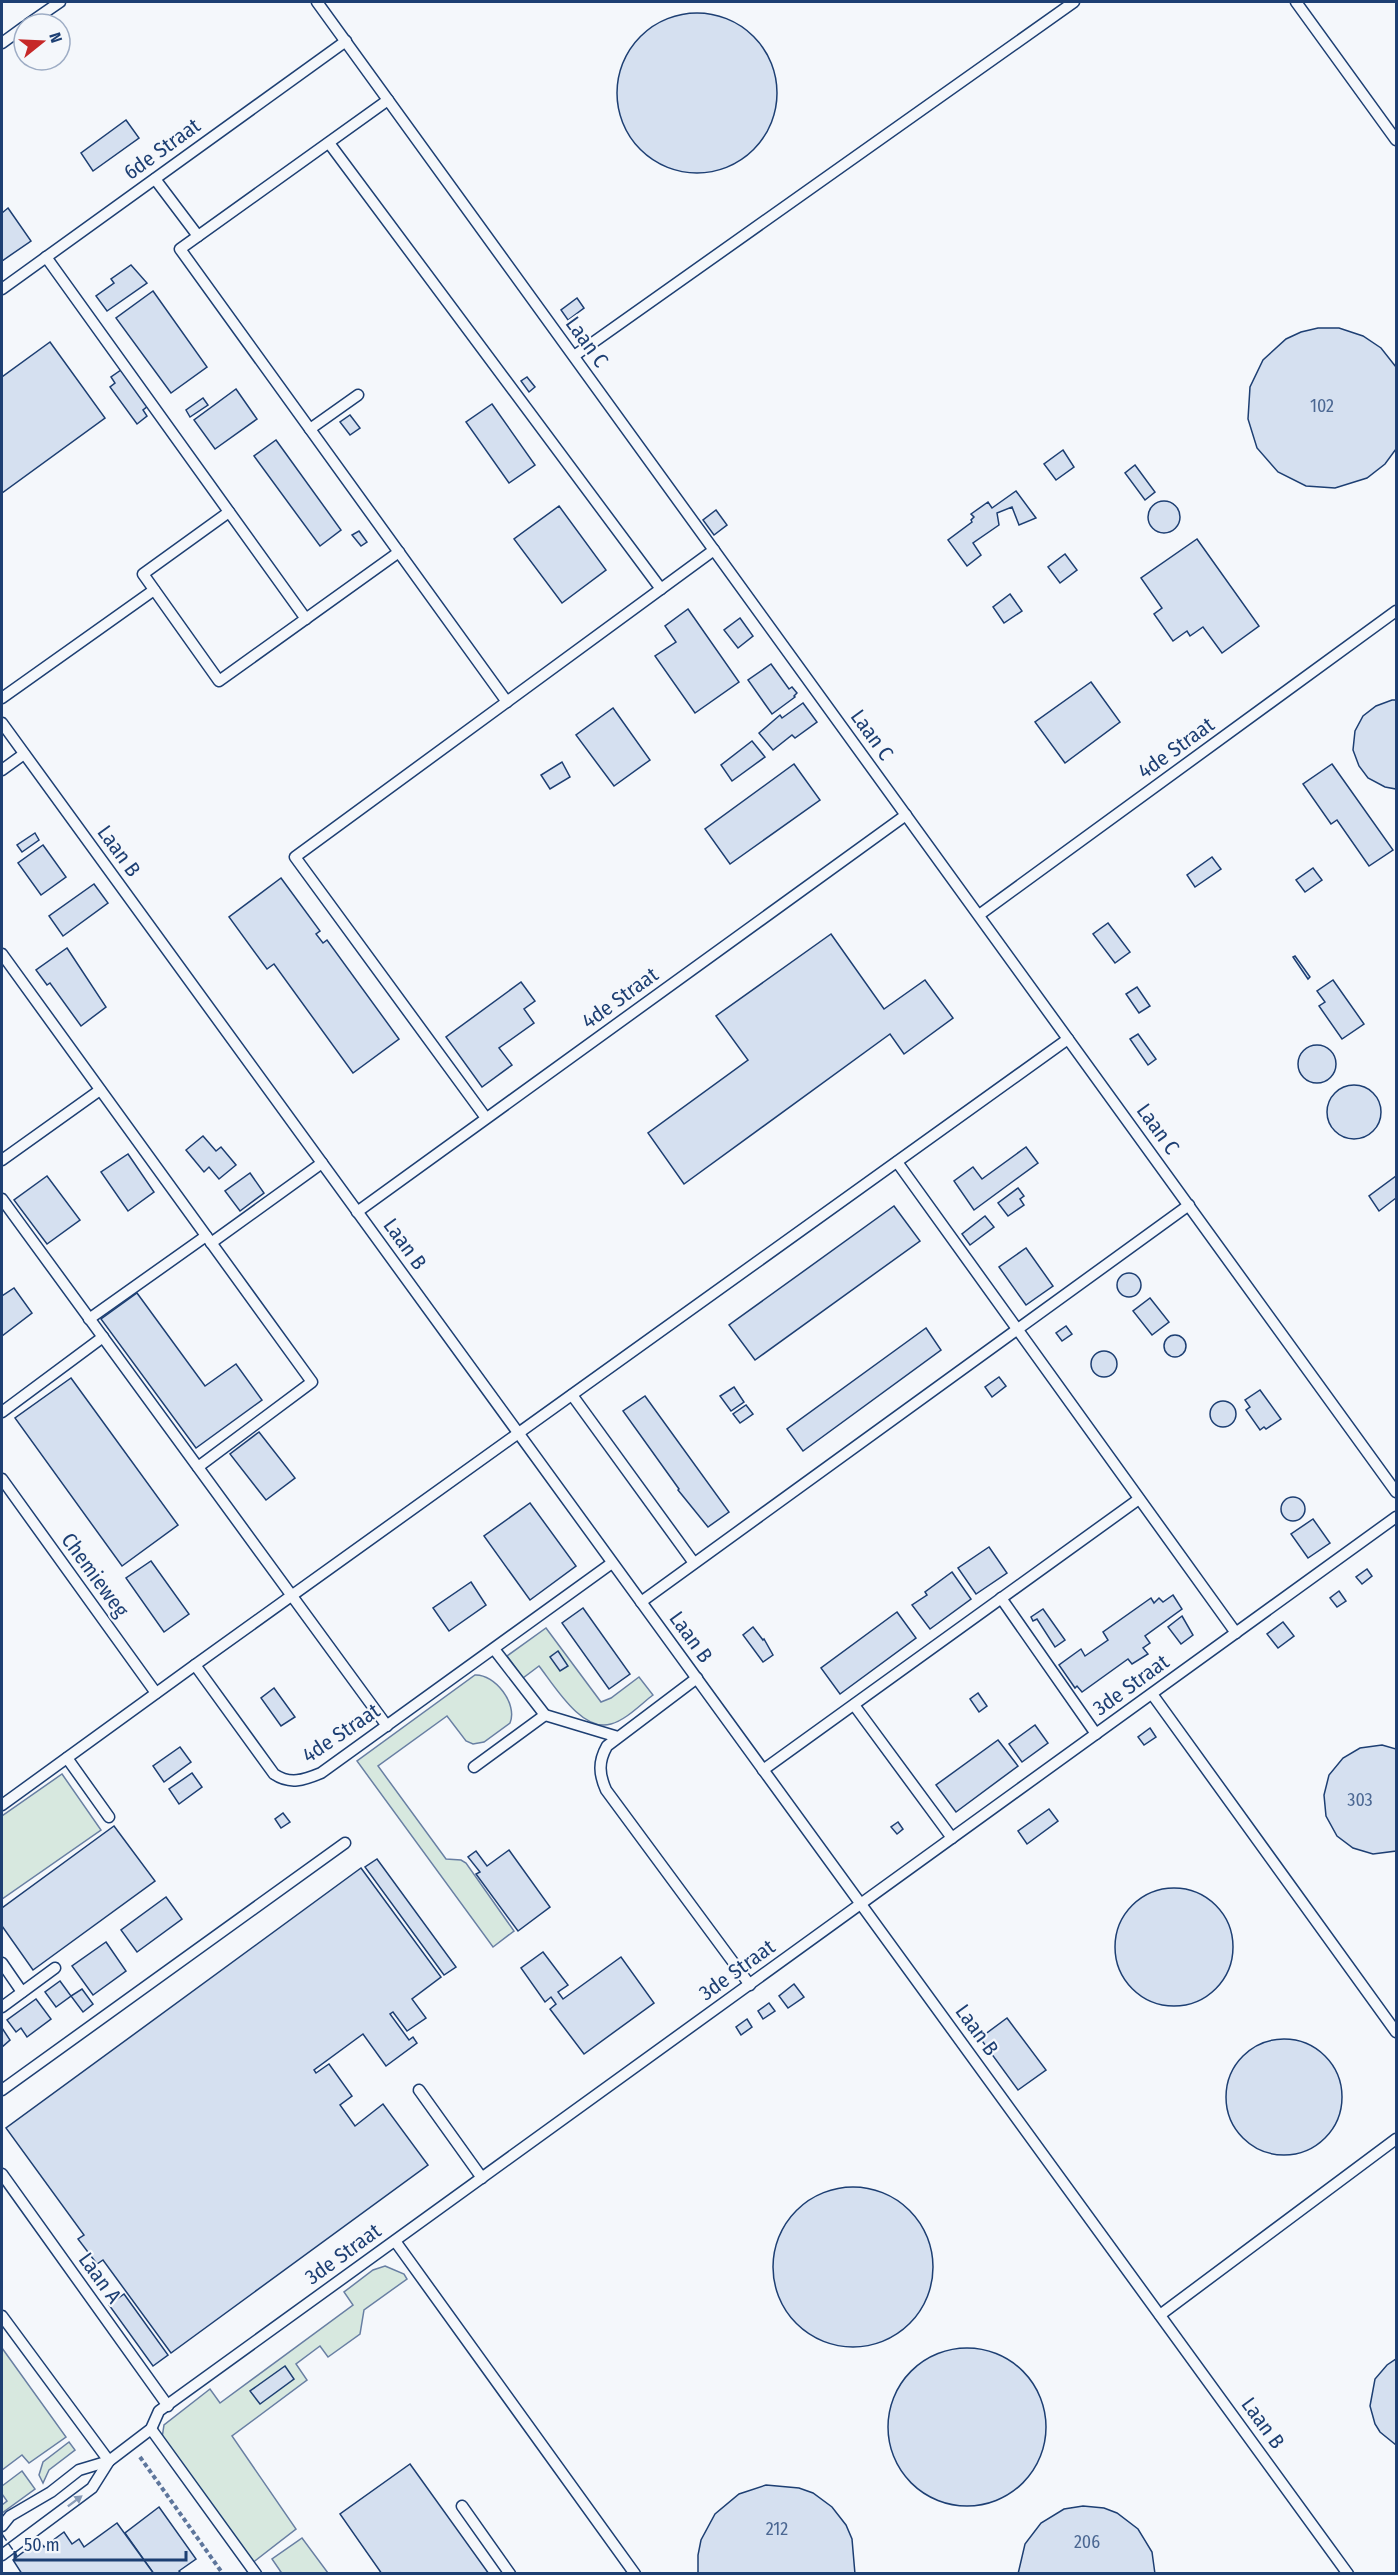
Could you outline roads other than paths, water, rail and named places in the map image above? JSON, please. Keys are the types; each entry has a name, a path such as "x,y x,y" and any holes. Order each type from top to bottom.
{"lane":[{"path":"45,12 60,2"},
{"name":"Laan C","path":"317,2 1396,1492"},
{"path":"574,356 1074,2"},
{"path":"1296,2 1396,140"},
{"name":"6de Straat","path":"2,289 346,41"},
{"path":"388,100 180,249 507,702"},
{"path":"329,143 661,589"},
{"path":"155,179 198,236"},
{"path":"46,257 306,619"},
{"path":"310,429 358,395"},
{"path":"230,512 143,574 219,681 399,552"},
{"path":"486,1118 295,857 714,550"},
{"path":"2,698 154,590"},
{"name":"4de Straat","path":"979,915 1396,611"},
{"name":"Laan B","path":"2,723 1348,2574"},
{"path":"2,770 24,754"},
{"name":"4de Straat","path":"357,1212 906,815"},
{"path":"2,954 312,1382 198,1467"},
{"path":"2,1805 1068,1039"},
{"path":"2,1160 100,1090"},
{"path":"897,1162 1236,1633"},
{"path":"89,1319 322,1163"},
{"path":"2,1199 387,1726"},
{"path":"641,1602 1189,1205"},
{"path":"2,1412 103,1337"},
{"path":"572,1395 694,1563"},
{"name":"Chemieweg","path":"2,1479 156,1693"},
{"path":"763,1770 1139,1498"},
{"name":"3de Straat","path":"109,2461 151,2429 159,2412 1396,1517"},
{"name":"4de Straat","path":"195,1665 274,1774 284,1781 307,1779 321,1773 612,1563"},
{"path":"1001,1599 1096,1734"},
{"path":"494,1648 545,1715 618,1737"},
{"path":"697,1678 607,1746 601,1757 601,1779 606,1790 750,1984"},
{"path":"1152,1694 1396,2032"},
{"path":"854,1705 952,1838"},
{"path":"474,1767 545,1715"},
{"path":"67,1758 109,1817"},
{"path":"2,2090 345,1843"},
{"path":"2,1964 22,1992"},
{"path":"2,2007 55,1968"},
{"path":"419,2090 482,2178"},
{"path":"1160,2315 1396,2139"},
{"name":"Laan A","path":"2,2175 168,2406"},
{"path":"395,2241 635,2574"},
{"path":"2,2316 109,2461"},
{"path":"151,2429 256,2574"},
{"path":"2,2526 10,2516 51,2492 79,2470 109,2461"},
{"path":"2,2555 92,2488 109,2461"},
{"path":"462,2506 510,2574"}]}
